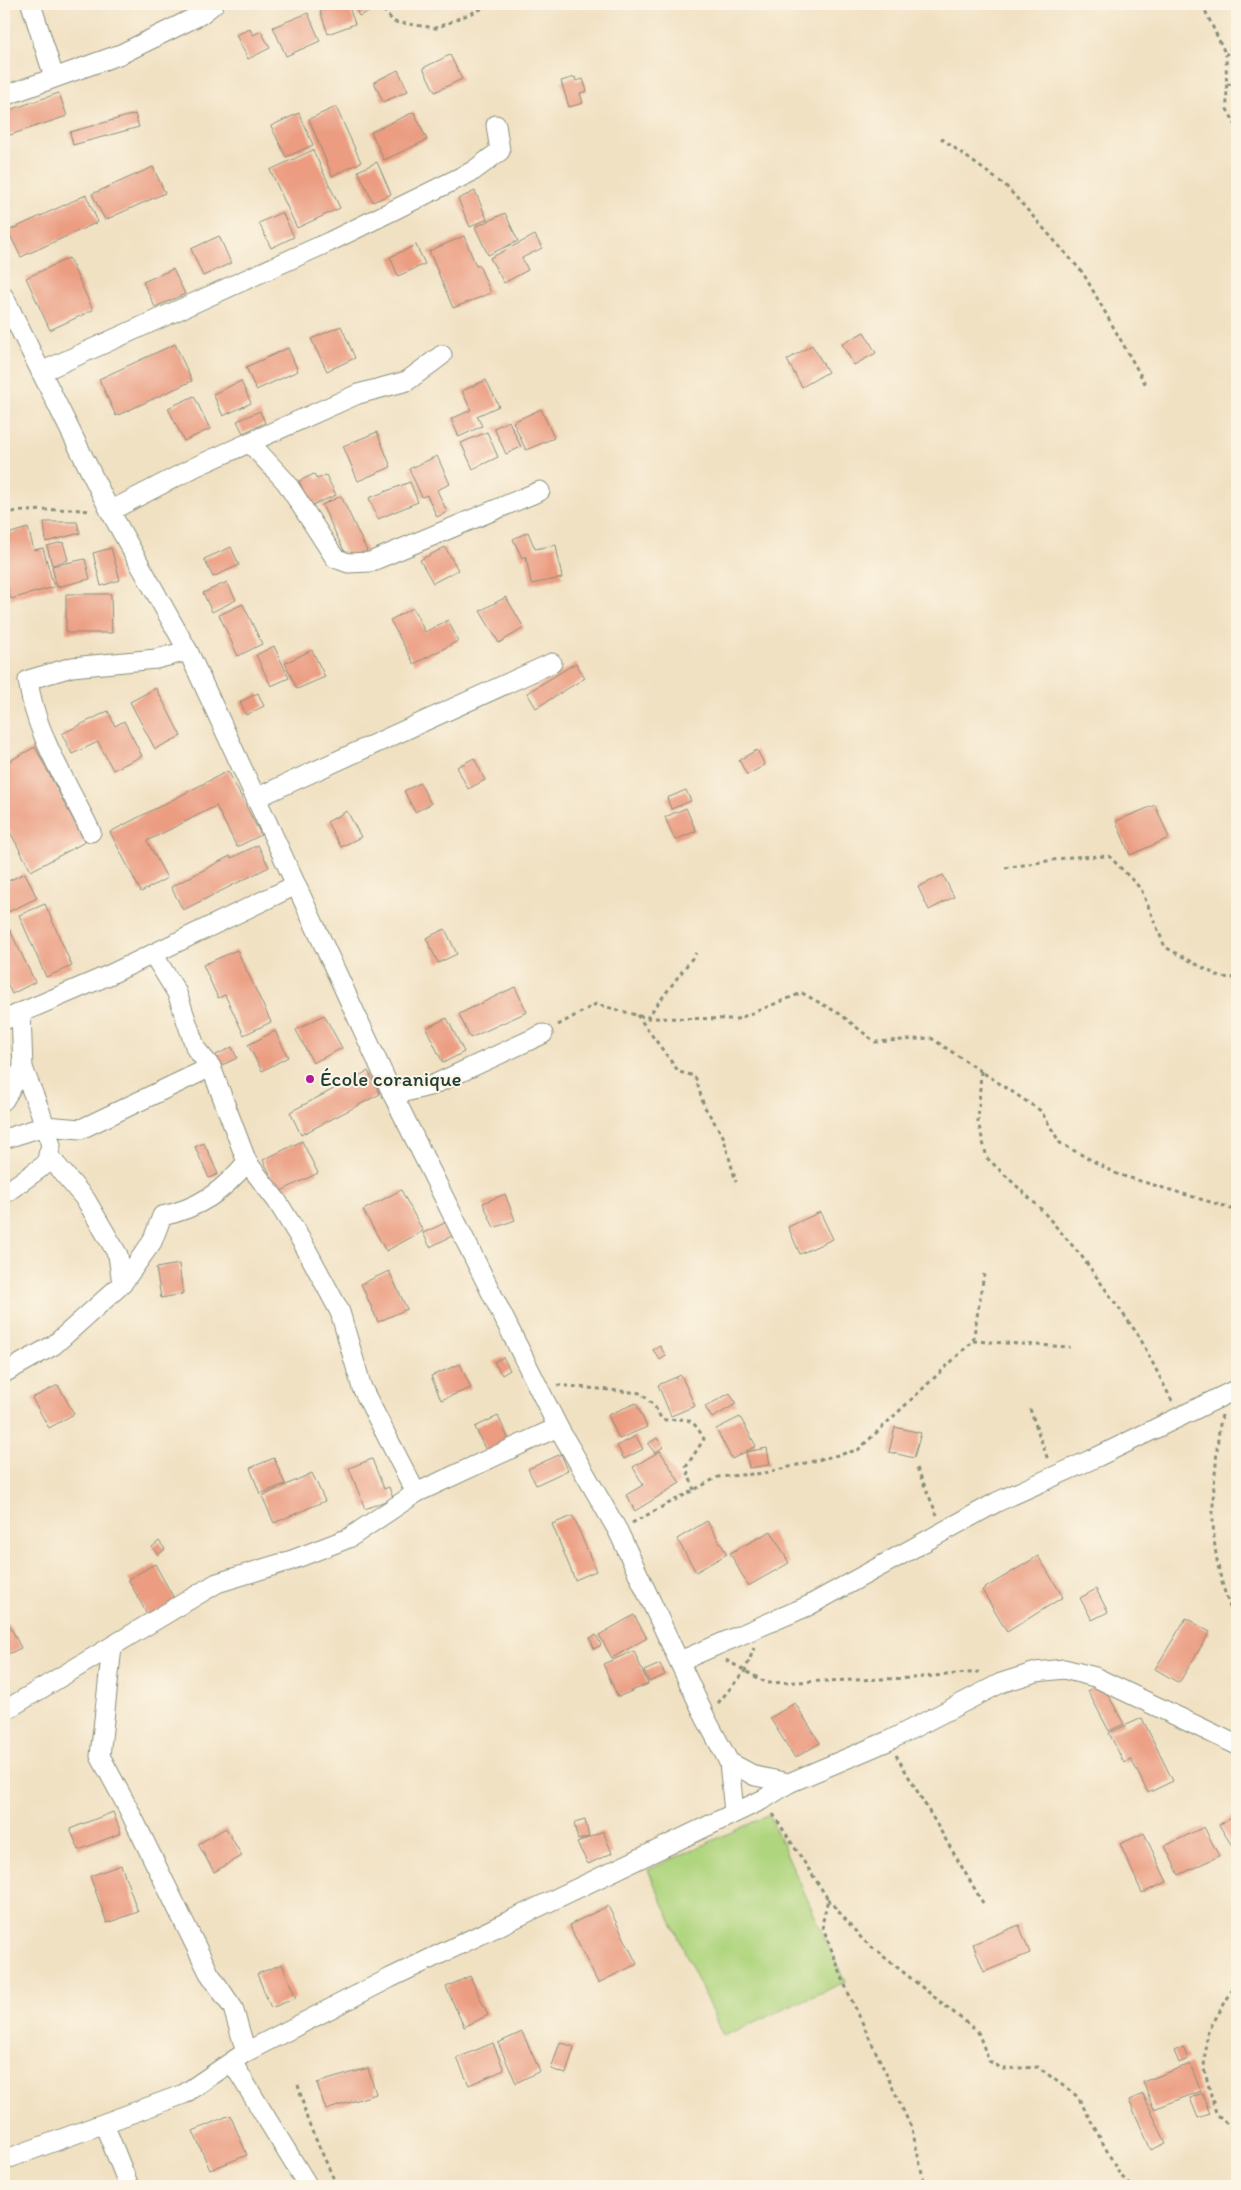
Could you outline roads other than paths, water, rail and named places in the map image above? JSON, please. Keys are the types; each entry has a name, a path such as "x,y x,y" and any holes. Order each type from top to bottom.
{"street":[{"path":"31,4 54,77"},
{"path":"4,96 121,54 200,15 214,4"},
{"path":"41,372 329,242 473,171 500,151 496,125"},
{"path":"4,297 110,511 188,651 393,1095 536,1384 558,1427 618,1531 706,1720 729,1762 734,1812"},
{"path":"110,511 197,466 358,394 407,382 442,355"},
{"path":"250,443 286,482 336,558 348,563 370,562 540,491"},
{"path":"91,832 46,740 31,698 28,680 72,667 156,658 188,651"},
{"path":"256,798 552,663"},
{"path":"4,1020 153,954 296,885"},
{"path":"153,954 177,993 196,1049 211,1067 247,1162 286,1216 340,1312 362,1388 416,1493"},
{"path":"4,1194 46,1164 50,1145 45,1126 23,1068 21,1012"},
{"path":"393,1095 433,1086 543,1034"},
{"path":"4,1139 45,1126 81,1129 211,1067"},
{"path":"4,1100 23,1068"},
{"path":"48,1155 86,1200 118,1255 122,1284"},
{"path":"4,1373 54,1345 122,1284 152,1242 162,1216 186,1211 229,1184 247,1162"},
{"path":"680,1661 808,1606 997,1502 1237,1390"},
{"path":"4,1711 217,1583 292,1560 349,1538 416,1493 558,1427"},
{"path":"112,1646 100,1756 210,1973 233,2008 239,2057 308,2186"},
{"path":"4,2160 184,2094 239,2057 390,1978 764,1799 789,1784 888,1741 1002,1683 1036,1672 1064,1669 1094,1677 1237,1745"},
{"path":"729,1762 755,1776 789,1784"},
{"path":"104,2124 129,2186"}],"place":[{"name":"École coranique","path":"310,1079"}]}
